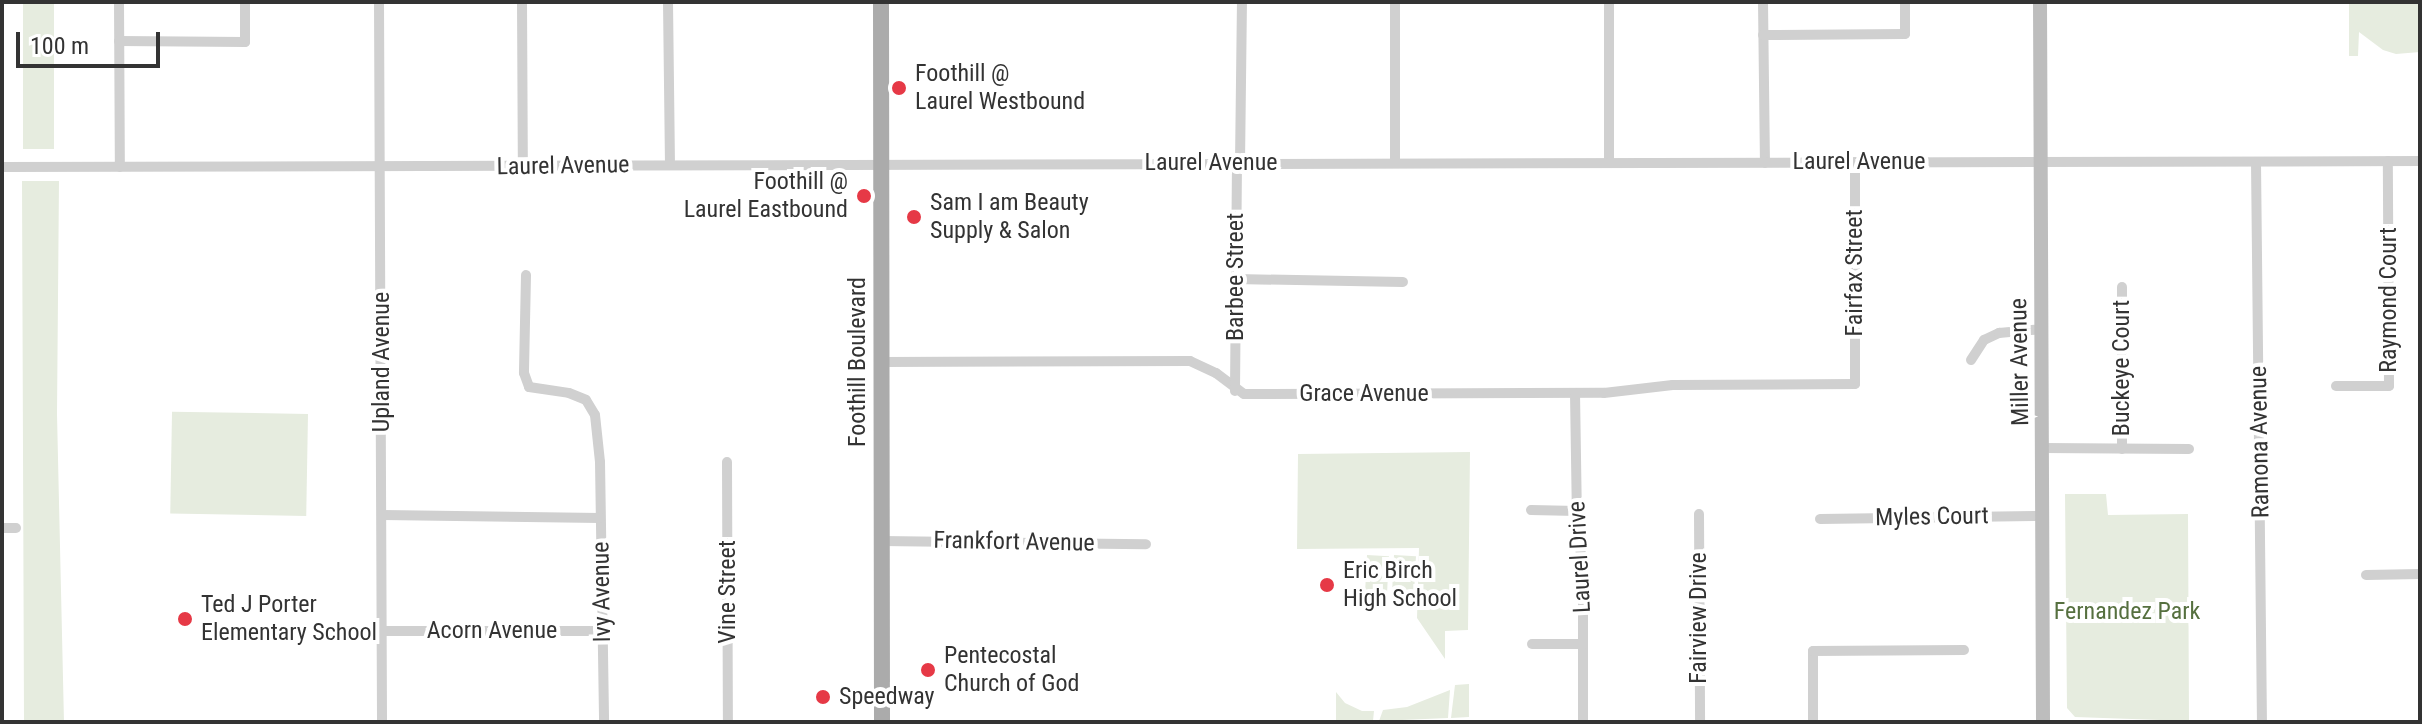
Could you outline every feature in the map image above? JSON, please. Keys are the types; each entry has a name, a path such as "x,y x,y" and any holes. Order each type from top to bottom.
{"main road":[{"name":"Foothill Boulevard","path":"881,2 882,722"}],"street":[{"path":"119,2 120,167"},
{"path":"119,41 245,42 245,2"},
{"name":"Upland Avenue","path":"379,2 382,722"},
{"path":"522,2 523,167"},
{"path":"668,2 670,165"},
{"name":"Barbee Street","path":"1235,391 1242,2"},
{"path":"1395,2 1395,163"},
{"path":"1609,2 1609,163"},
{"path":"1763,2 1765,163"},
{"path":"1763,35 1905,34 1905,2"},
{"name":"Miller Avenue","path":"2040,2 2043,722"},
{"name":"Raymond Court","path":"2336,386 2389,386 2388,161"},
{"name":"Laurel Avenue","path":"2,167 2420,161"},
{"name":"Fairfax Street","path":"1855,162 1855,384"},
{"name":"Ramona Avenue","path":"2256,162 2262,722"},
{"name":"Ivy Avenue","path":"526,275 524,373 529,387 569,393 586,400 595,415 600,462 604,722"},
{"path":"1235,279 1403,282"},
{"name":"Buckeye Court","path":"2122,287 2122,449"},
{"path":"1971,360 1984,340 1999,333 2042,329"},
{"path":"883,362 1190,361 1216,373 1235,391"},
{"name":"Grace Avenue","path":"1235,391 1244,394 1575,393 1632,391 1673,385 1855,384"},
{"name":"Laurel Drive","path":"1575,393 1577,511 1583,570 1583,722"},
{"path":"2043,448 2189,449"},
{"name":"Vine Street","path":"727,462 728,722"},
{"path":"1531,510 1577,511"},
{"name":"Fairview Drive","path":"1699,514 1700,722"},
{"path":"383,515 600,518"},
{"name":"Myles Court","path":"1820,519 2043,516"},
{"path":"2,528 16,528"},
{"name":"Frankfort Avenue","path":"882,541 1146,544"},
{"path":"2366,575 2420,574"},
{"name":"Acorn Avenue","path":"381,631 603,631"},
{"path":"1532,644 1583,644"},
{"path":"1813,722 1813,651 1964,650"}],"green space":[{"path":"23,2 54,2 54,149 23,149"},
{"path":"2349,2 2420,2 2420,52 2396,54 2383,50 2359,32 2358,56 2349,56"},
{"path":"22,181 59,181 57,414 64,722 24,721"},
{"path":"172,412 308,414 306,516 170,514"},
{"path":"1470,452 1468,630 1445,631 1445,659 1417,618 1419,548 1297,549 1298,454"},
{"name":"Fernandez Park","path":"2065,494 2106,494 2108,515 2188,514 2189,721 2075,717 2067,708"},
{"path":"1367,555 1389,556 1387,593 1365,592"},
{"path":"1394,555 1416,556 1414,594 1392,593"},
{"path":"1469,684 1469,717 1451,718 1455,685"},
{"path":"1450,690 1448,718 1379,721 1383,710 1407,707"},
{"path":"1336,692 1345,703 1362,711 1374,711 1373,721 1336,721"}],"place":[{"name":"Foothill @ Laurel Westbound","path":"899,88"},
{"name":"Foothill @ Laurel Eastbound","path":"864,196"},
{"name":"Sam I am Beauty Supply & Salon","path":"914,217"},
{"name":"Eric Birch High School","path":"1327,585"},
{"name":"Ted J Porter Elementary School","path":"185,619"},
{"name":"Pentecostal Church of God","path":"928,670"},
{"name":"Speedway","path":"823,697"}]}
